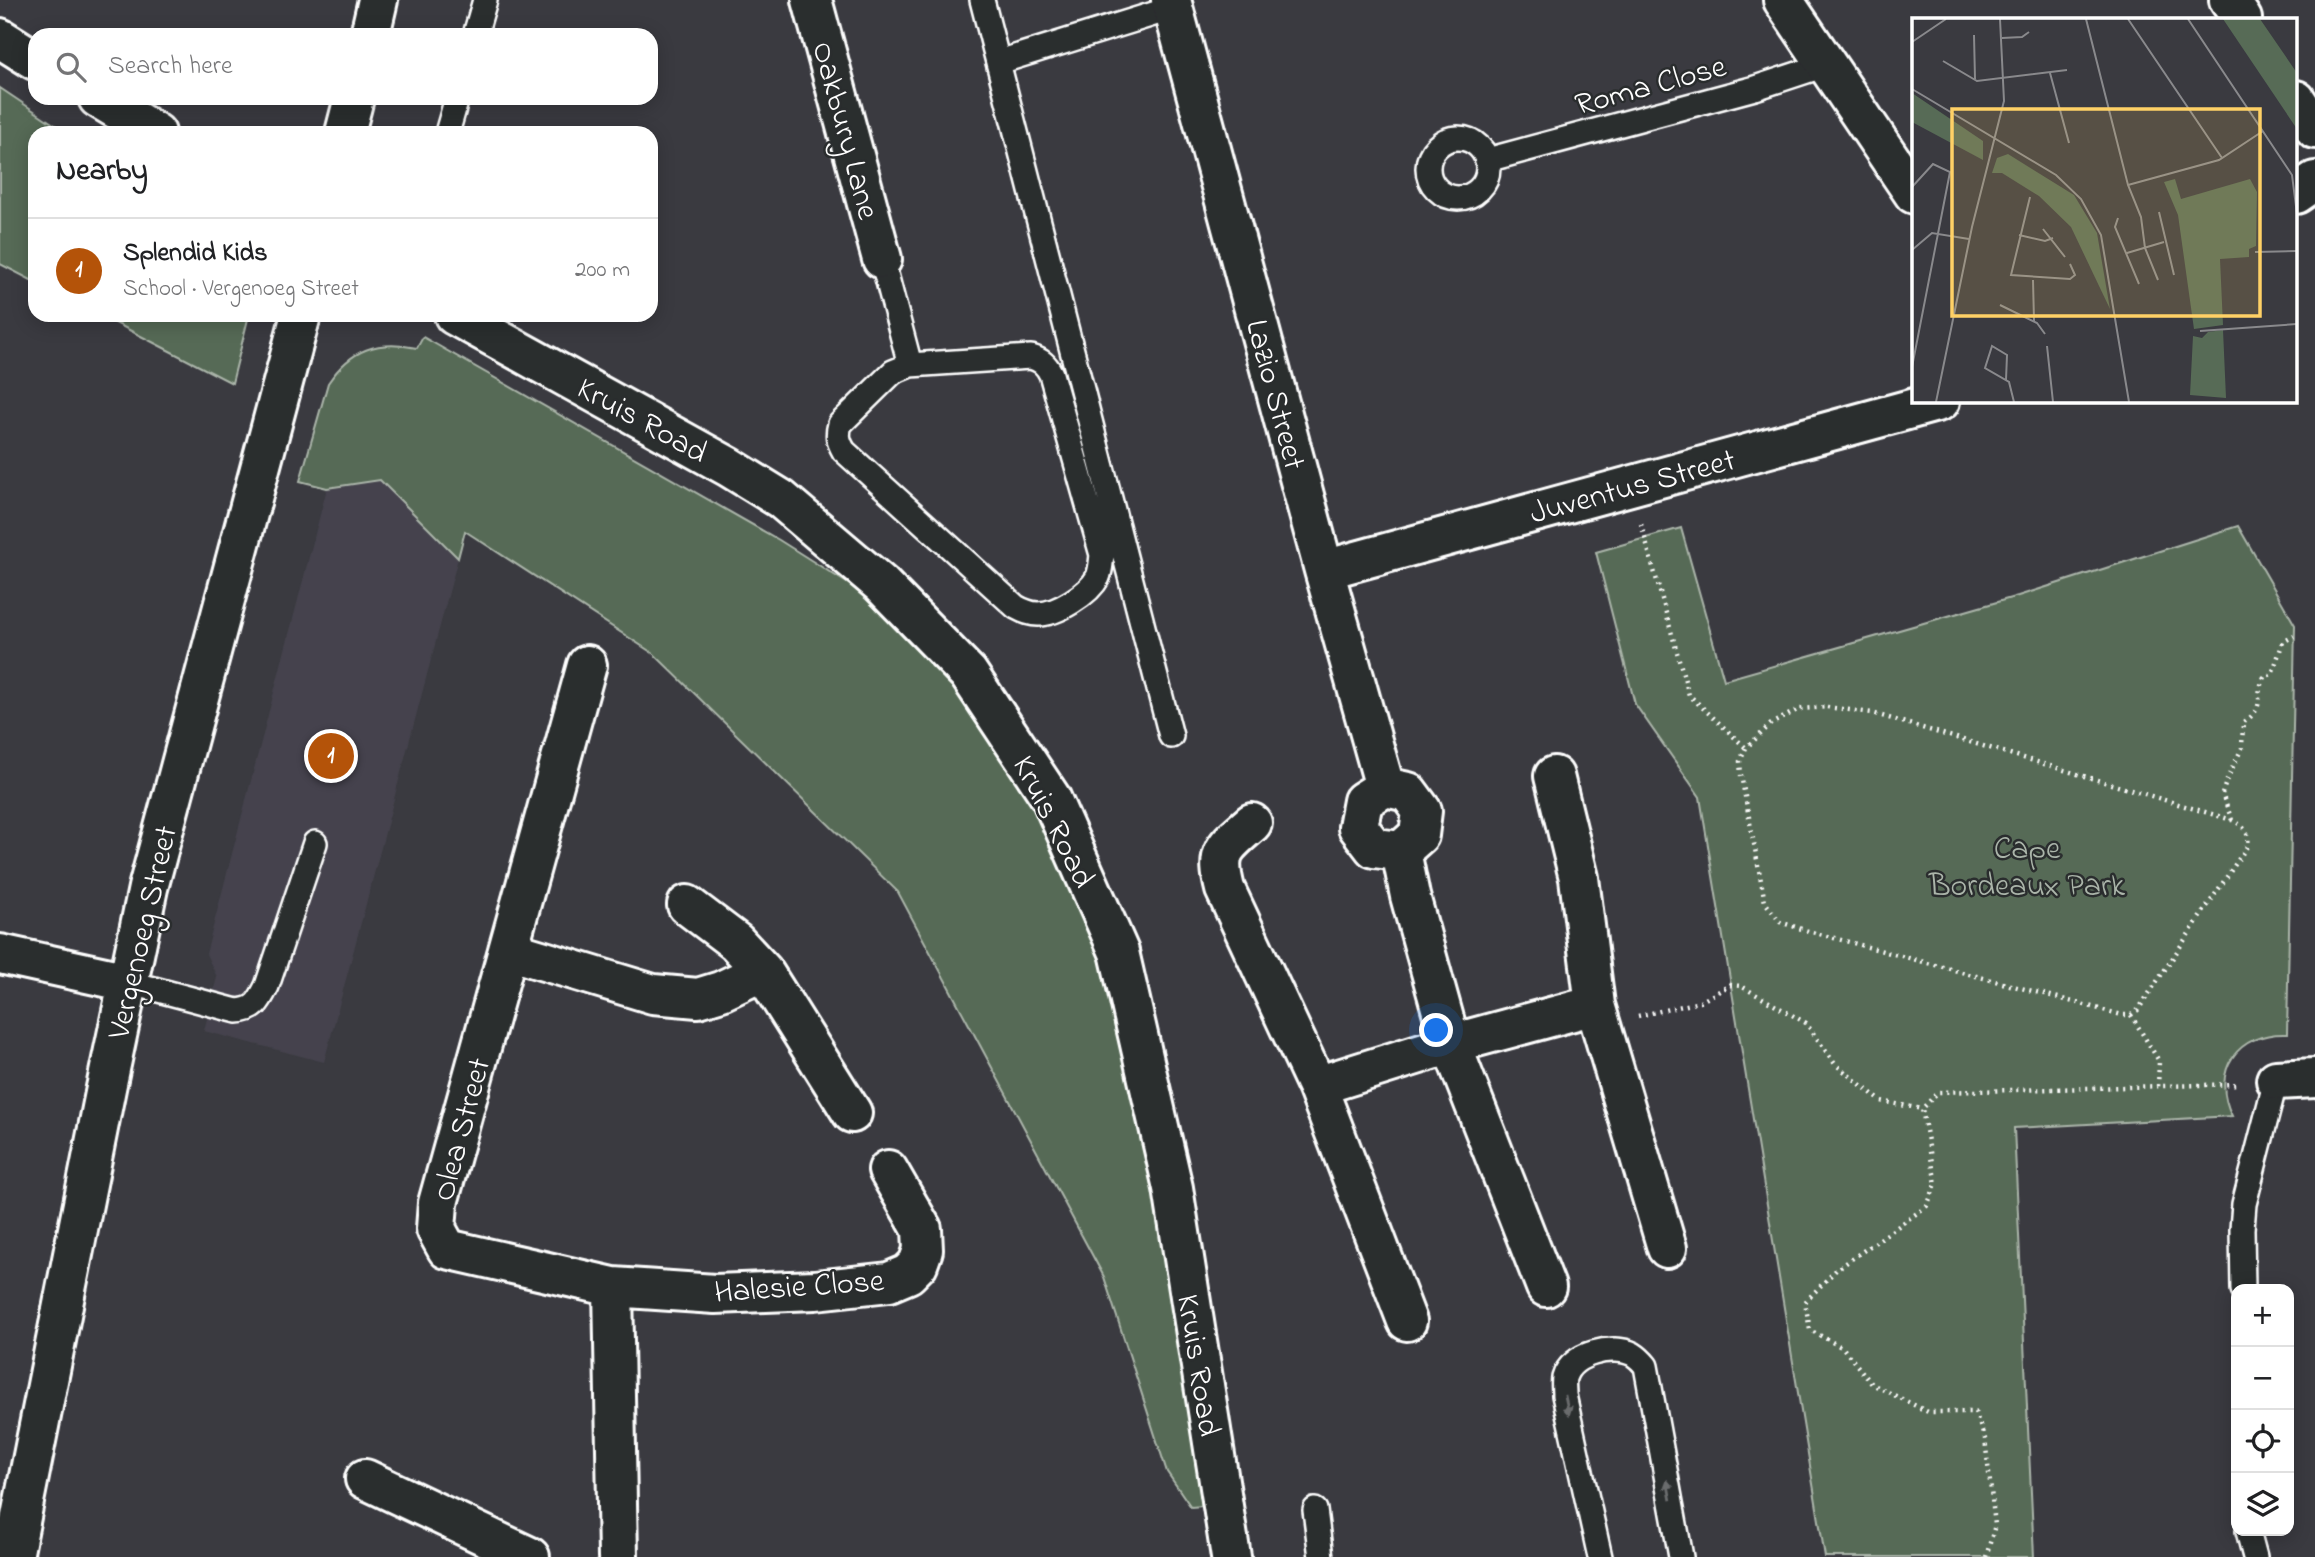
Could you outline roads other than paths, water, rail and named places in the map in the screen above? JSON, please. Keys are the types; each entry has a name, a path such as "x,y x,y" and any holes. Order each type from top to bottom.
{"street":[{"path":"371,28 378,0"},
{"name":"Oakbury Lane","path":"812,0 882,259"},
{"path":"1783,0 1912,191"},
{"path":"2229,0 2241,18"},
{"name":"Lazio Street","path":"1172,4 1385,787 1363,801 1358,827 1374,848 1401,851 1410,896 1451,1044"},
{"path":"0,38 28,56"},
{"path":"2298,103 2315,129"},
{"path":"110,105 144,126"},
{"path":"347,126 352,105"},
{"path":"2298,193 2315,181"},
{"name":"Vergenoeg Street","path":"13,1557 148,888 299,322"},
{"name":"Kruis Road","path":"467,322 729,467 781,499 881,584 968,673 1051,798 1119,952 1173,1188 1231,1557"},
{"name":"Juventus Street","path":"1324,570 1936,402"},
{"name":"Olea Street","path":"587,665 438,1203 436,1229 447,1249 612,1287"},
{"path":"1554,776 1579,878 1595,1005 1667,1248"},
{"path":"1252,823 1224,848 1220,861 1225,889 1317,1086 1407,1321"},
{"path":"687,905 736,942 763,971 852,1113"},
{"path":"508,950 653,994 698,998 721,991 763,971"},
{"path":"0,954 128,982"},
{"path":"1317,1086 1451,1044 1595,1005"},
{"path":"1451,1044 1546,1287"},
{"name":"Halesie Close","path":"612,1287 715,1294 816,1290 889,1282 908,1274 918,1264 923,1250 922,1229 888,1170"},
{"path":"612,1287 618,1557"},
{"path":"365,1479 530,1557"}],"lane":[{"path":"477,28 485,0"},
{"path":"982,0 1171,736"},
{"path":"999,62 1172,4"},
{"name":"Roma Close","path":"1487,160 1755,88 1828,64"},
{"path":"449,126 455,105"},
{"path":"882,259 910,365"},
{"path":"1031,358 1040,360 1047,366 1102,555 1099,575 1087,592 1052,612 1028,613 1016,607 844,451 838,441 840,424 893,372 910,365 1031,358"},
{"path":"128,982 237,1011 252,1009 267,986 315,843"},
{"path":"2243,1284 2244,1204 2305,1084"},
{"path":"1600,1557 1564,1395 1564,1377 1573,1364 1586,1355 1603,1351 1624,1351 1636,1355 1646,1366 1681,1557"},
{"path":"1315,1510 1321,1557"},
{"path":"2249,1536 2255,1557"}],"place":[{"name":"Splendid Kids","path":"331,756"}],"park label":[{"name":"Cape Bordeaux Park","path":"2027,866"}]}
